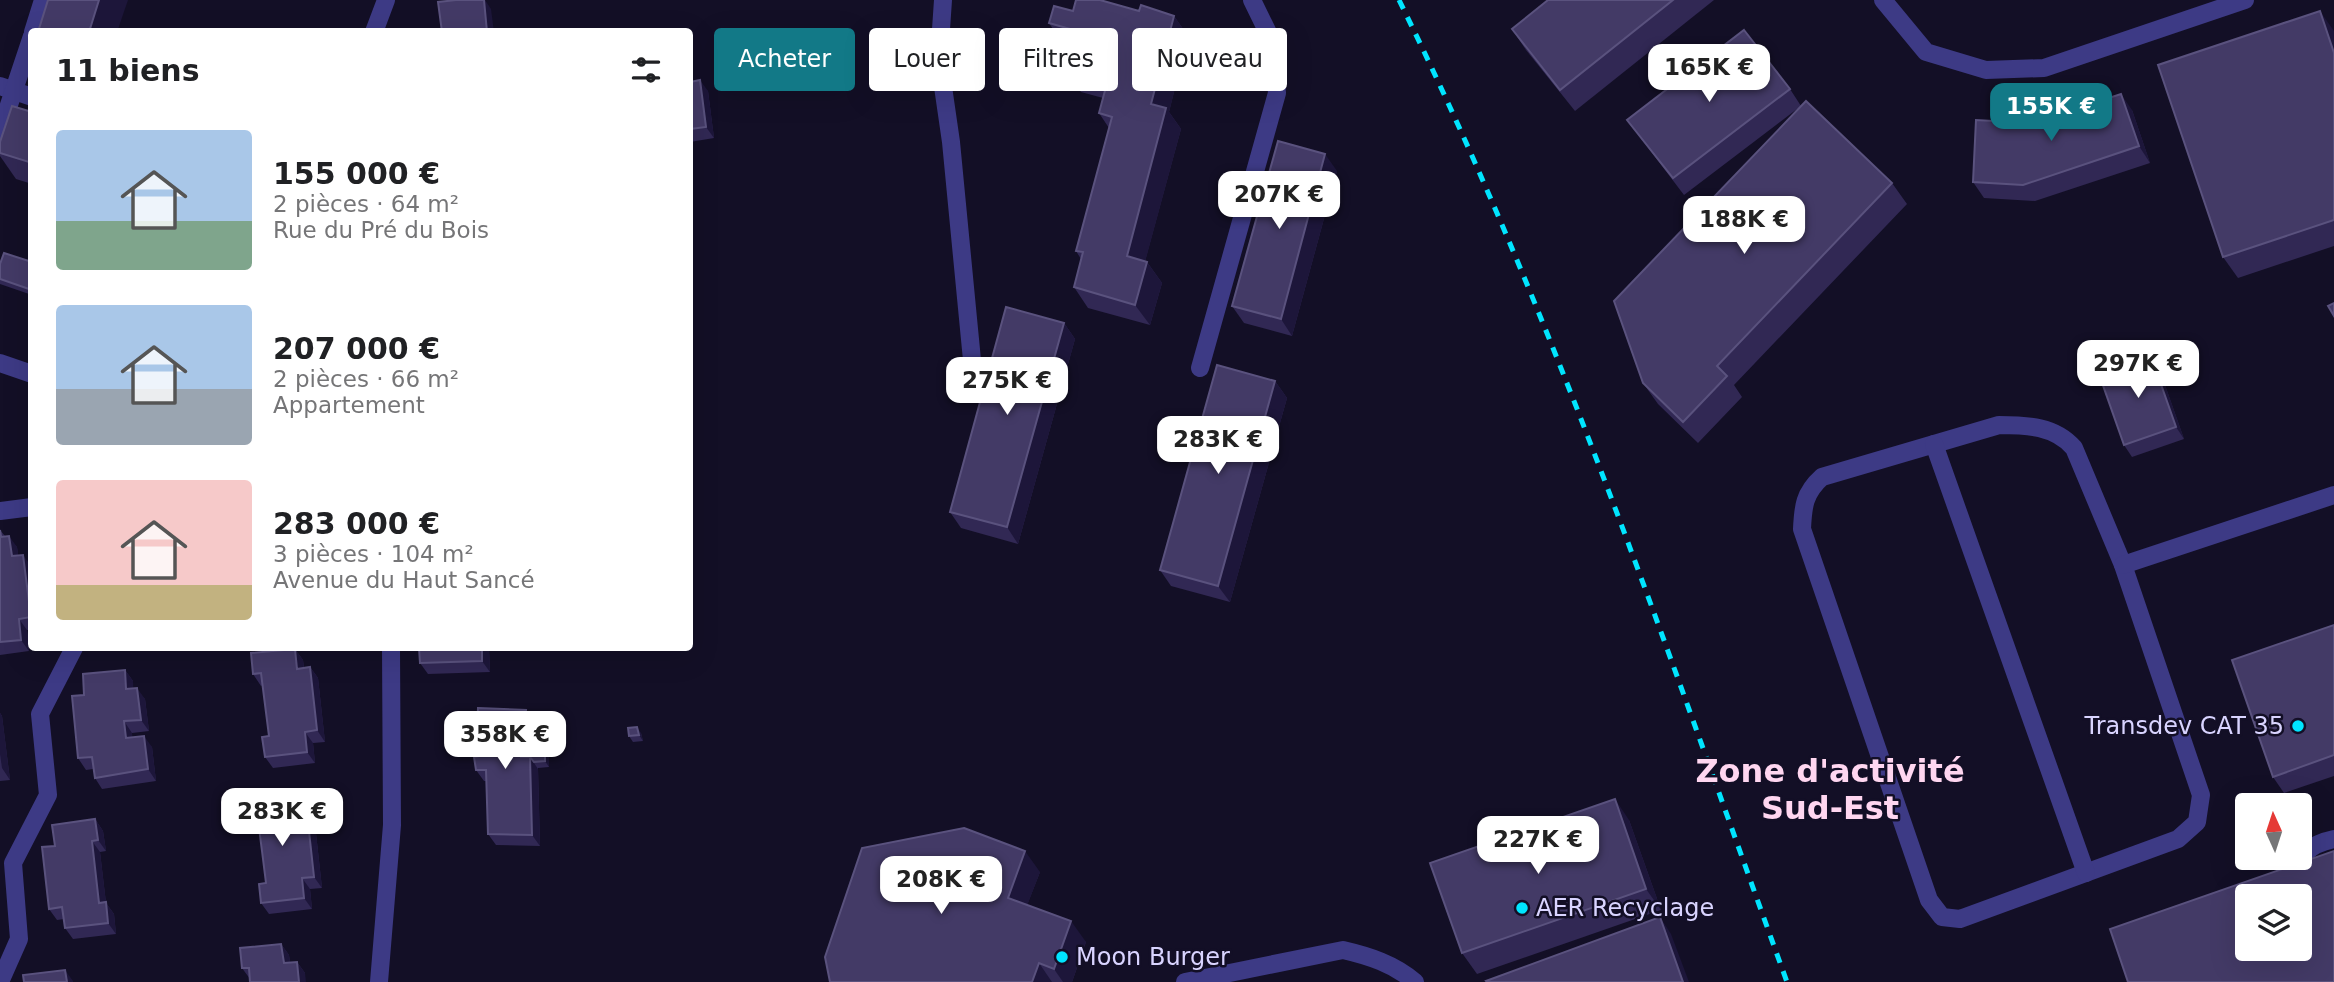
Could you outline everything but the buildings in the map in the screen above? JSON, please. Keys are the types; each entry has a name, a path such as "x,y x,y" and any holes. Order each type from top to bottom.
{"street":[{"path":"34,28 43,0"},
{"path":"376,28 386,0"},
{"path":"943,0 939,59 951,142 972,360"},
{"path":"1200,368 1277,93 1273,43 1252,0"},
{"path":"1883,0 1926,52 1986,70 2044,68 2245,0"},
{"path":"0,132 28,47"},
{"path":"0,363 28,373"},
{"path":"1999,425 2029,425 2064,436 2074,448 2123,565 2201,795 2197,822 2178,839 1960,919 1942,917 1929,900 1802,529 1804,503 1809,488 1822,477 1999,425"},
{"path":"1934,444 2086,873"},
{"path":"2123,565 2334,495"},
{"path":"0,511 28,508"},
{"path":"0,982 19,939 13,863 48,794 40,714 72,651"},
{"path":"379,982 392,825 391,651"},
{"path":"2294,881 2297,864 2305,851 2334,839"},
{"path":"1185,982 1343,950 1395,967 1415,982"}],"railway":[{"path":"1399,0 1456,119 1559,362 1653,609 1787,982"}],"place":[{"name":"Transdev CAT 35","path":"2298,726"},
{"name":"AER Recyclage","path":"1522,908"},
{"name":"Moon Burger","path":"1062,957"}],"district":[{"name":"Zone d'activité Sud-Est","path":"1830,790"}]}
